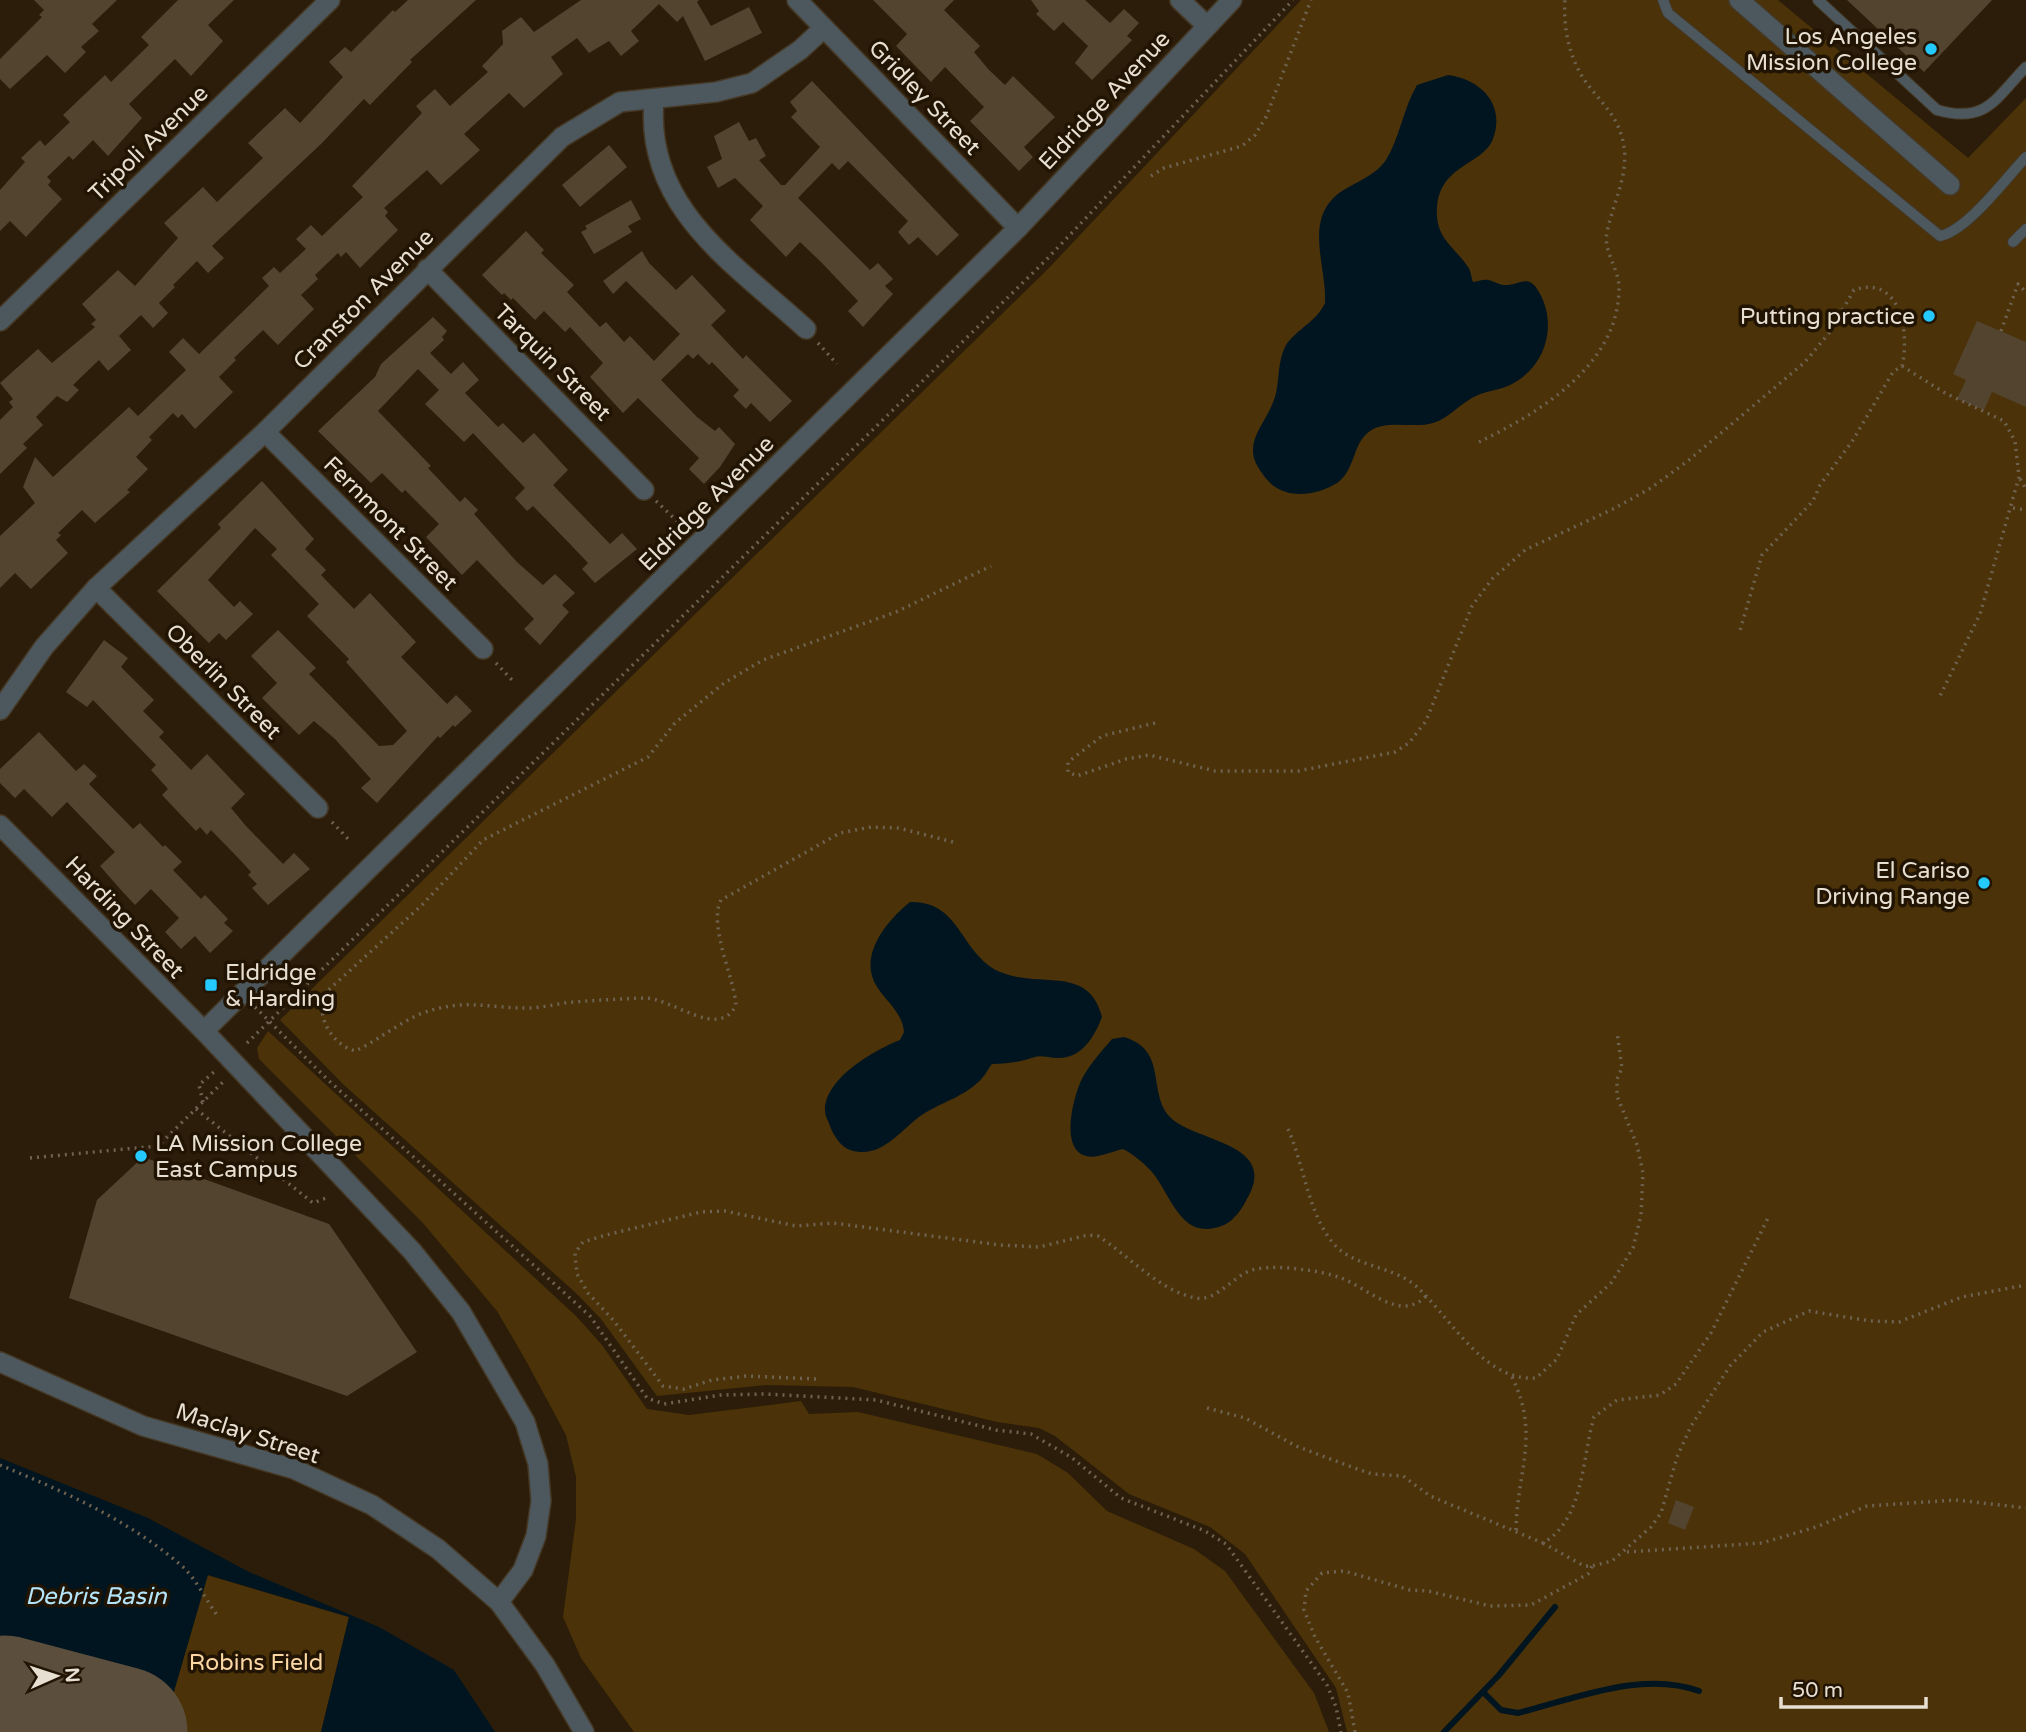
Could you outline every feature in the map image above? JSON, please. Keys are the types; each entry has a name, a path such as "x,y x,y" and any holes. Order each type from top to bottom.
{"street":[{"name":"Tripoli Avenue","path":"0,321 330,0"},
{"name":"Gridley Street","path":"797,0 1018,228"},
{"path":"1180,0 1207,26"},
{"name":"Eldridge Avenue","path":"204,1031 1018,228 1233,0"},
{"path":"1739,0 1950,185"},
{"name":"Cranston Avenue","path":"0,710 44,646 96,588 265,432 562,137 620,102 716,92 752,83 790,58 824,28"},
{"path":"654,100 651,130 660,171 673,196 695,227 806,330"},
{"name":"Tarquin Street","path":"427,269 645,489"},
{"name":"Fernmont Street","path":"265,432 483,649"},
{"name":"Oberlin Street","path":"96,588 318,808"},
{"name":"Harding Street","path":"0,825 204,1031 437,1282 461,1312 525,1422 538,1464 541,1501 536,1536 523,1570 499,1602"},
{"name":"Maclay Street","path":"0,1362 143,1426 294,1469 372,1505 438,1549 499,1602"},
{"path":"499,1602 545,1665 584,1732"}],"lane":[{"path":"1663,0 1668,13 1940,236 1950,234 1978,209 2026,157"},
{"path":"1818,0 1937,110 1960,116 1984,110 2026,67"},
{"path":"2013,242 2026,229"}],"path":[{"path":"247,1043 1046,260 1293,0"},
{"path":"1151,176 1164,168 1242,146 1255,135 1266,117 1311,0"},
{"path":"1479,442 1541,409 1582,373 1608,331 1618,299 1618,281 1606,239 1625,179 1623,142 1617,124 1575,64 1565,28 1565,0"},
{"path":"2001,331 2018,284 2026,292"},
{"path":"1155,723 1102,736 1068,762 1068,772 1077,776 1126,759 1149,755 1215,771 1298,771 1395,752 1409,743 1426,721 1472,606 1511,561 1544,539 1613,509 1651,488 1689,460 1805,362 1829,333 1854,290 1864,287 1878,288 1893,299 1901,315 1906,341 1902,366 1893,373 1804,512 1762,555 1739,634"},
{"path":"806,330 838,364"},
{"path":"1902,366 1945,393 2004,421 2015,441 2019,477 2012,508 1980,614 1939,698"},
{"path":"2019,477 2026,489"},
{"path":"645,489 677,522"},
{"path":"2012,508 2026,510"},
{"path":"953,842 899,828 872,827 840,833 721,900 718,906 720,939 736,1005 731,1014 724,1018 701,1017 649,998 576,1001 530,1008 482,1003 460,1004 421,1014 355,1051 336,1041 323,1020 320,1006 324,994 422,905 483,840 648,757 696,703 763,660 897,612 990,566"},
{"path":"483,649 513,681"},
{"path":"318,808 350,841"},
{"path":"241,993 328,1080 590,1316 647,1398 664,1404 721,1395 766,1394 876,1400 985,1427 1031,1434 1049,1442 1121,1498 1205,1531 1226,1544 1327,1685 1336,1707 1341,1732"},
{"path":"1288,1129 1322,1225 1343,1254 1398,1272 1446,1315 1463,1340 1511,1375 1536,1378 1548,1370 1557,1359 1576,1315 1611,1283 1633,1248 1641,1216 1643,1173 1637,1145 1617,1096 1617,1079 1622,1068 1617,1032"},
{"path":"203,1102 199,1085 215,1071"},
{"path":"30,1158 158,1146 223,1082"},
{"path":"196,1109 313,1203 329,1197"},
{"path":"816,1379 766,1375 712,1380 684,1389 663,1386 614,1321 588,1293 577,1275 575,1253 583,1242 606,1235 701,1212 725,1211 796,1226 833,1223 1000,1245 1039,1247 1088,1235 1098,1236 1167,1286 1197,1298 1209,1297 1250,1271 1268,1267 1304,1269 1339,1277 1400,1307 1419,1304 1426,1296"},
{"path":"1543,1544 1562,1530 1576,1498 1594,1417 1617,1400 1660,1395 1675,1384 1711,1333 1769,1216"},
{"path":"1207,1408 1245,1418 1296,1446 1357,1469 1372,1474 1403,1476 1430,1496 1543,1544 1584,1566 1592,1566 1612,1561 1625,1552 1661,1513 1677,1457 1691,1426 1730,1366 1763,1332 1809,1311 1870,1321 1899,1322 1962,1297 2026,1285"},
{"path":"1511,1375 1528,1420 1528,1443 1516,1499 1516,1534"},
{"path":"0,1465 138,1532 185,1569 217,1615"},
{"path":"1625,1552 1762,1543 1816,1527 1867,1506 1956,1500 2026,1508"},
{"path":"1355,1732 1348,1693 1315,1637 1304,1610 1306,1591 1322,1573 1343,1571 1410,1590 1428,1591 1490,1606 1531,1605 1588,1574 1592,1566"}],"green space":[{"path":"1301,0 1778,0 1968,158 2026,98 2026,1732 1347,1732 1336,1688 1245,1554 1210,1527 1129,1494 1055,1436 1039,1428 997,1422 853,1387 766,1385 657,1396 601,1319 577,1294 344,1085 280,1020 1048,269"},
{"path":"268,1031 576,1316 602,1345 647,1409 689,1415 801,1401 809,1414 858,1412 1037,1454 1068,1473 1107,1511 1194,1549 1225,1571 1314,1693 1329,1732 634,1732 581,1658 563,1617 576,1519 576,1477 566,1435 497,1311 422,1222 259,1059 257,1048"},
{"name":"Robins Field","path":"207,1575 349,1617 321,1732 0,1732 0,1681 5,1665 168,1712"}],"water":[{"path":"1448,75 1470,82 1487,95 1493,104 1496,126 1488,148 1445,182 1437,208 1439,227 1446,241 1469,269 1473,282 1486,280 1509,285 1527,281 1535,286 1545,305 1548,319 1544,346 1531,369 1520,379 1472,398 1439,421 1426,425 1377,427 1370,431 1360,442 1348,471 1337,483 1305,494 1282,491 1272,485 1262,473 1253,453 1254,443 1275,397 1281,357 1286,345 1317,315 1325,303 1319,243 1323,215 1330,202 1342,191 1371,174 1386,160 1417,85"},
{"path":"910,902 927,904 940,910 951,919 978,955 1003,973 1062,981 1086,990 1096,1001 1102,1017 1086,1046 1073,1055 1057,1058 1037,1056 992,1064 977,1084 919,1117 880,1148 861,1152 850,1150 835,1137 831,1129 825,1113 827,1099 841,1077 852,1067 900,1040 904,1032 895,1009 875,983 871,965 880,934"},
{"path":"1124,1037 1137,1043 1152,1060 1162,1104 1168,1115 1179,1124 1228,1145 1252,1164 1254,1179 1248,1197 1228,1223 1209,1229 1197,1228 1179,1214 1152,1172 1139,1159 1123,1149 1090,1157 1078,1152 1073,1144 1072,1112 1080,1083 1090,1065 1112,1039"},
{"name":"Debris Basin","path":"0,1458 148,1518 249,1572 379,1627 454,1670 495,1732 321,1732 349,1617 208,1575 168,1712 5,1665 0,1681"}],"building":[{"path":"34,0 117,0 92,24 99,31 81,47 86,52 65,73 47,55 10,89 0,79 0,59 42,17 39,15 44,10"},
{"path":"178,0 234,0 208,25 223,41 191,76 175,59 129,104 142,118 108,156 93,140 73,160 69,156 47,177 51,181 48,185 62,199 26,237 10,221 0,231 0,190 25,162 21,158 40,140 45,146 70,122 63,115 105,75 111,82 149,45 141,37"},
{"path":"408,0 476,0 410,60 412,62 370,105 364,99 321,144 212,246 224,258 208,273 197,261 173,285 175,287 159,303 168,313 153,328 141,315 119,336 131,350 108,371 99,360 73,385 79,390 67,402 57,396 36,417 43,425 23,444 27,448 0,474 0,420 13,407 9,402 13,399 0,383 38,349 52,363 95,327 91,324 96,320 82,304 118,270 135,286 178,238 164,223 203,187 217,202 263,158 248,143 285,108 300,123 343,77 329,62 345,47 351,52 393,10 395,12"},
{"path":"581,0 699,0 697,2 711,26 749,7 762,33 705,61 683,16 677,22 659,4 631,31 639,41 621,56 609,41 589,53 577,38 551,57 563,74 524,108 509,93 464,134 480,150 441,185 427,170 384,208 388,212 385,216 398,230 360,268 346,252 341,257 338,253 315,275 318,279 301,295 314,309 278,345 263,330 234,358 236,360 219,377 233,392 195,429 182,414 178,418 173,413 149,437 152,440 136,457 148,469 127,490 130,492 95,523 82,510 58,533 61,535 56,540 68,553 31,589 15,573 0,588 0,536 35,503 23,487 35,457 53,477 129,407 138,416 186,370 169,352 183,338 199,354 269,286 262,278 274,267 280,273 306,249 296,239 311,225 322,236 363,197 352,186 422,113 416,106 435,89 450,106 488,72 482,66 503,44 502,31 521,17 534,32"},
{"path":"873,0 954,0 944,10 980,46 974,52 989,70 1005,85 1013,76 1055,117 1024,147 1033,157 1019,171 970,121 984,107 945,67 931,82 896,46 907,34"},
{"path":"1031,0 1085,0 1110,23 1124,9 1139,23 1127,36 1132,40 1092,80 1075,63 1088,46 1063,22 1054,31 1036,14 1039,11"},
{"path":"1847,0 1992,0 1924,72"},
{"path":"812,81 959,235 937,256 918,237 909,245 898,232 908,221 848,161 839,170 832,163 798,198 870,270 878,263 893,279 885,286 893,294 863,327 848,311 858,301 821,262 800,242 786,257 750,220 763,206 735,178 718,188 707,167 722,159 714,136 739,122 749,141 756,138 766,156 759,160 781,185 785,185 820,147 791,117 797,111 790,102"},
{"path":"609,145 627,167 580,207 562,185"},
{"path":"631,200 641,219 628,226 632,232 594,254 581,232 587,229 585,226"},
{"path":"526,231 544,250 541,253 574,285 567,292 600,327 606,322 624,342 630,336 654,361 680,334 626,281 613,294 603,281 642,251 649,263 676,290 692,275 726,311 711,325 743,359 746,355 792,401 770,422 751,403 746,409 733,396 739,390 712,362 709,365 698,354 693,359 688,354 661,380 697,417 715,431 719,427 735,444 720,467 704,484 689,469 699,458 638,398 623,413 590,377 603,363 570,327 565,332 544,311 535,320 513,298 511,300 504,293 502,295 482,275"},
{"path":"433,317 447,331 442,337 444,340 430,353 451,374 463,362 479,380 465,393 498,427 503,423 523,443 534,433 568,470 553,485 610,544 622,533 637,549 595,583 582,569 588,563 533,506 527,511 515,498 525,488 473,433 464,442 425,404 439,390 418,369 378,411 431,466 428,468 460,502 465,497 478,510 474,514 517,562 543,585 555,574 575,593 562,605 569,612 540,645 524,629 534,619 477,560 462,575 426,537 439,524 405,490 402,493 382,473 371,483 318,431 375,377 381,364"},
{"path":"1977,321 2026,342 2026,407 1992,392 1984,410 1957,399 1966,380 1953,374"},
{"path":"262,481 314,539 305,549 326,570 321,575 354,609 370,593 416,642 401,657 447,704 456,695 472,711 455,727 453,725 440,738 438,736 377,803 361,788 371,779 335,739 314,721 299,735 262,698 277,683 251,656 278,630 316,668 309,674 379,746 393,745 407,731 346,662 349,659 307,616 319,604 271,555 277,549 255,528 208,580 234,607 240,601 253,614 226,640 219,633 209,643 157,591 221,528 218,524"},
{"path":"104,640 128,658 121,667 154,700 143,711 164,732 159,737 191,770 207,754 245,794 231,808 246,826 283,864 294,853 310,869 268,905 252,888 257,884 248,875 251,872 243,863 211,830 207,835 200,827 196,831 162,795 168,789 151,770 156,765 93,700 87,707 66,692"},
{"path":"39,732 76,771 84,764 97,776 89,784 133,829 140,823 163,847 165,845 182,862 173,870 201,899 205,895 228,919 224,923 233,931 210,953 195,936 181,949 165,932 179,918 151,889 135,905 100,866 115,852 67,802 52,817 24,789 15,798 0,783 0,769"},
{"path":"143,1157 329,1224 417,1352 347,1396 69,1298 97,1200"},
{"path":"1676,1500 1694,1507 1685,1530 1668,1523"}],"waterway":[{"path":"1444,1732 1499,1675 1555,1607"},
{"path":"1483,1692 1501,1710 1518,1713 1585,1694 1631,1685 1677,1685 1699,1691"}],"runway":[{"path":"0,1722 5,1701 122,1732"}],"place":[{"name":"Los Angeles Mission College","path":"1931,49"},
{"name":"Putting practice","path":"1929,316"},
{"name":"El Cariso Driving Range","path":"1984,883"},
{"name":"Eldridge & Harding","path":"211,985"},
{"name":"LA Mission College East Campus","path":"141,1156"}]}
